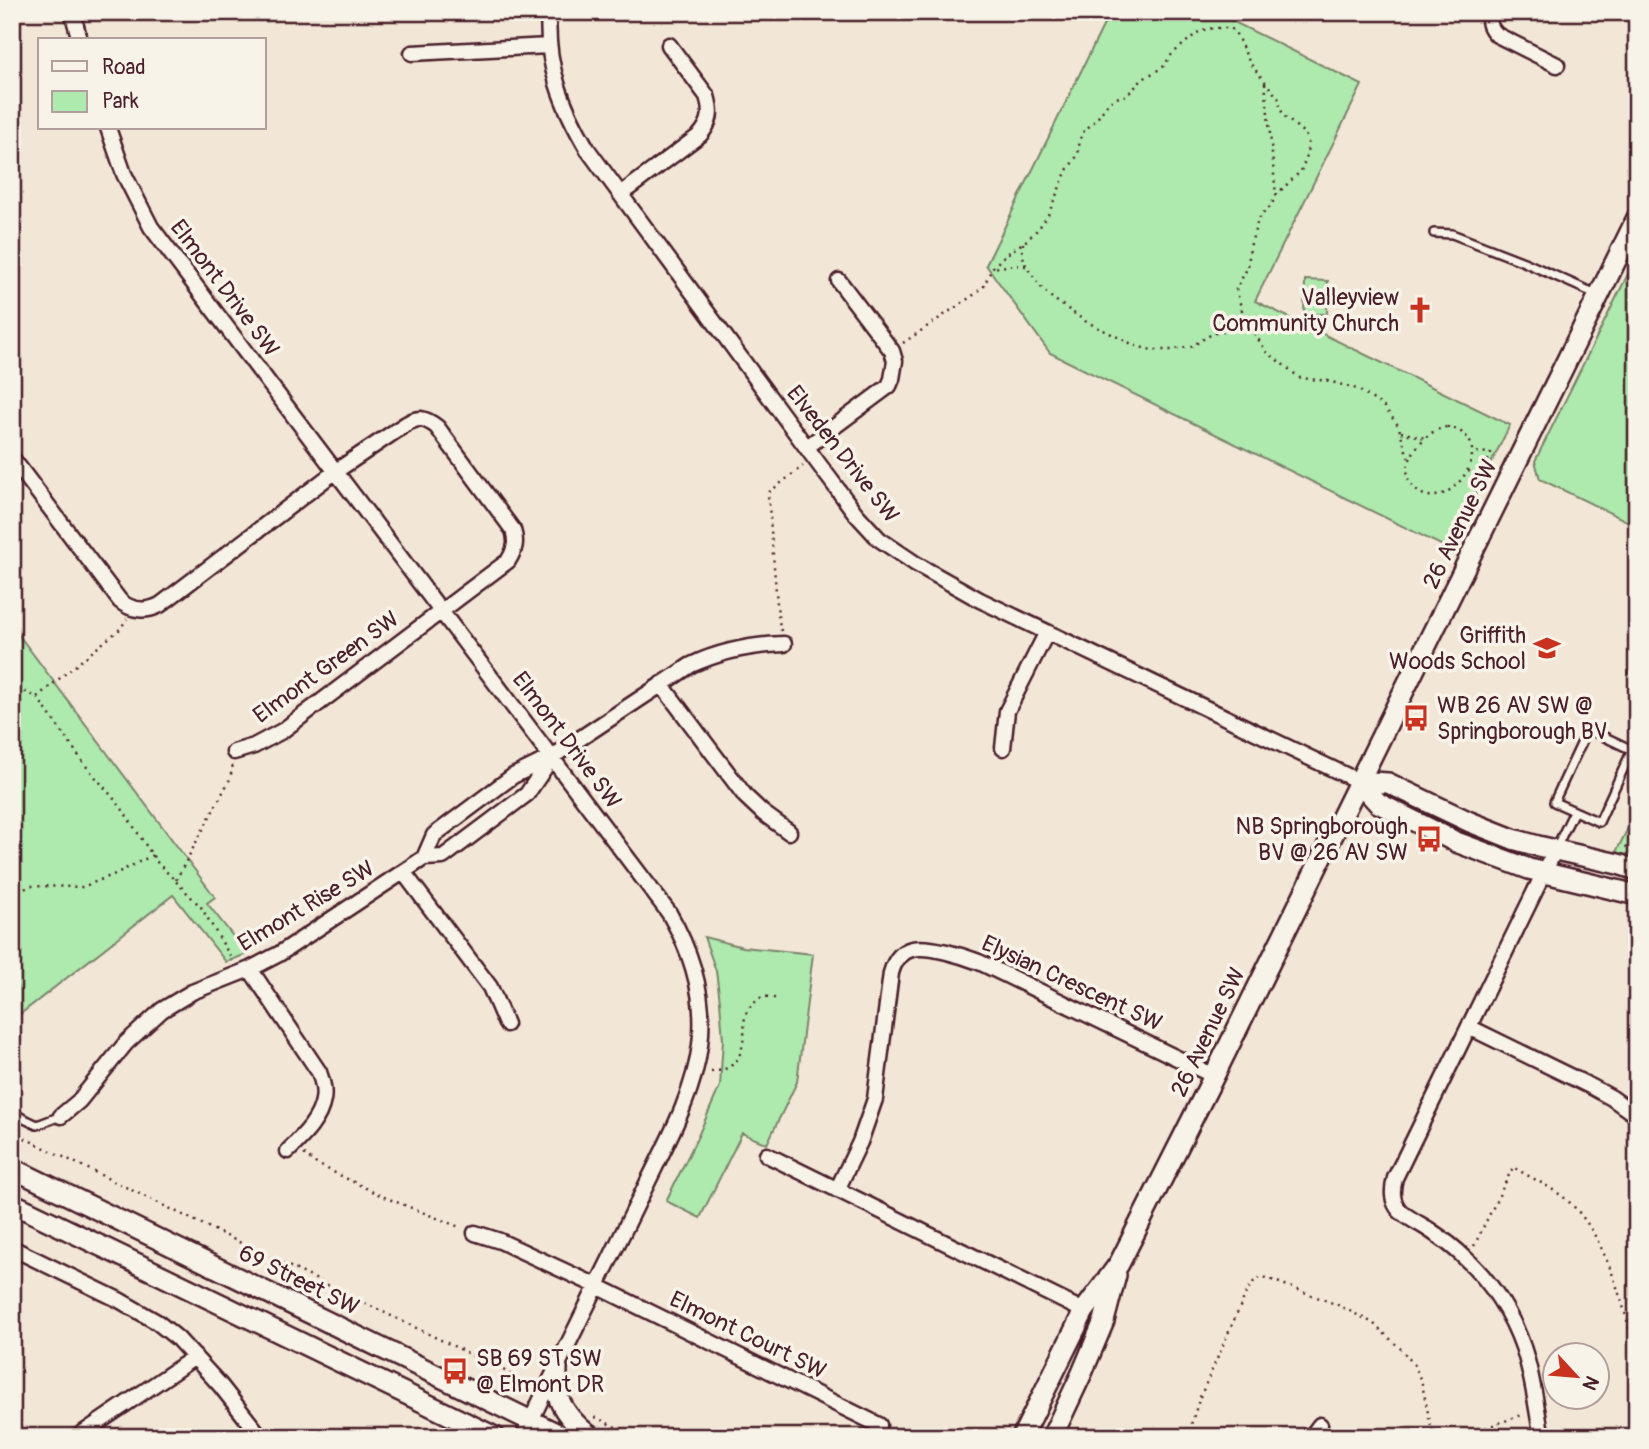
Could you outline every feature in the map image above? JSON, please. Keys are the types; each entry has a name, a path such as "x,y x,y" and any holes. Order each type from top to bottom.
{"street":[{"path":"72,12 79,38"},
{"name":"Elveden Drive SW","path":"549,12 549,46 556,84 588,150 856,514 879,539 951,585 1358,781"},
{"path":"1491,12 1489,23 1497,35 1557,65"},
{"path":"621,194 700,135 710,119 707,96 669,45"},
{"path":"412,53 549,46"},
{"name":"Elmont Drive SW","path":"109,130 124,174 151,227 668,913 683,939 693,965 700,996 700,1044 688,1091 527,1428"},
{"name":"26 Avenue SW","path":"1022,1437 1084,1311 1119,1264 1214,1076 1637,218"},
{"path":"807,447 889,386 892,379 895,361 891,351 839,281"},
{"name":"Elmont Green SW","path":"234,752 254,746 282,731 508,561 515,547 513,530 437,427 425,420 415,418 336,471"},
{"path":"12,458 114,593 125,605 145,610 160,604 336,471"},
{"path":"1003,748 1007,711 1047,632"},
{"path":"551,757 691,665 723,653 757,645 784,644"},
{"path":"661,684 746,797 789,832"},
{"name":"Elmont Rise SW","path":"61,1116 79,1101 126,1043 162,1010 192,992 246,971 279,954 404,873 424,858 434,835 513,776 551,757"},
{"name":"Elmont Rise SW","path":"424,858 443,857 527,794 551,757"},
{"path":"1358,781 1388,783 1491,831 1538,846 1627,867"},
{"path":"1358,781 1378,803 1456,842 1510,863 1637,895"},
{"path":"472,806 486,824"},
{"path":"1542,1437 1523,1347 1488,1283 1467,1260 1431,1231 1400,1211 1396,1207 1392,1192 1395,1178 1555,850"},
{"path":"404,873 489,987 506,1024"},
{"name":"Elysian Crescent SW","path":"837,1190 860,1142 875,1099 893,965 903,954 914,948 960,955 979,962 1214,1076"},
{"path":"246,971 319,1072 323,1088 320,1110 291,1148"},
{"path":"1469,1027 1592,1087 1637,1116"},
{"path":"767,1155 1084,1311"},
{"name":"69 Street SW","path":"12,1168 527,1428 564,1437"},
{"path":"12,1203 495,1437"},
{"name":"Elmont Court SW","path":"475,1233 508,1245 597,1286 879,1425"},
{"path":"12,1248 119,1300 157,1322 195,1357 261,1437"},
{"name":"26 Avenue SW","path":"1052,1437 1104,1321 1119,1264"},
{"path":"77,1437 195,1357"},
{"path":"557,1367 558,1396 578,1427 591,1437"}],"lane":[{"path":"1434,233 1452,234 1599,295"},
{"path":"1588,729 1632,750 1599,822 1574,811 1554,802 1588,729"},
{"path":"1555,850 1574,811"},
{"name":"Elmont Rise SW","path":"12,1114 37,1125 61,1116"}],"path":[{"path":"891,351 975,294 984,286 992,268 1038,229 1067,170 1078,155 1078,146 1084,131 1110,102 1127,95 1143,79 1163,67 1172,54 1197,33 1206,29 1234,30 1250,63 1279,99 1284,116 1305,134 1308,142 1301,171 1276,195 1257,223 1250,247 1248,268 1236,289 1238,300 1249,325 1267,352 1289,370 1300,378 1328,381 1357,389 1383,406 1398,425 1409,460"},
{"path":"1265,83 1276,195"},
{"path":"1023,243 1022,253 1026,266 1041,287 1068,311 1136,346 1152,350 1170,350 1192,346 1212,334 1249,325"},
{"path":"992,268 1026,266"},
{"path":"1447,428 1459,431 1468,440 1472,452 1468,471 1451,489 1436,496 1425,495 1411,485 1407,472 1409,460 1425,438 1435,430 1447,428"},
{"path":"1399,431 1425,438"},
{"path":"1468,471 1482,472 1491,453 1472,452"},
{"path":"784,644 778,616 768,493 794,471"},
{"path":"37,697 120,629 135,609"},
{"path":"12,686 37,697 86,766 121,807 156,861 201,907 231,958 246,971"},
{"path":"176,880 230,779 234,752"},
{"path":"1627,867 1637,822"},
{"path":"12,894 31,886 82,887 113,876 153,855"},
{"path":"12,959 18,979 12,1011"},
{"path":"693,1074 722,1071 730,1067 742,1050 745,1016 752,1004 763,996 779,999"},
{"path":"12,1132 509,1373 521,1391"},
{"path":"291,1148 384,1197 475,1233"},
{"path":"1467,1260 1513,1167 1556,1191 1581,1215 1602,1247 1637,1357"},
{"path":"1186,1437 1200,1397 1247,1291 1255,1280 1264,1277 1338,1305 1373,1323 1402,1350 1415,1366 1422,1384 1433,1437"},
{"path":"1459,1437 1537,1410"},
{"path":"591,1415 636,1437"}],"green space":[{"path":"1110,12 1214,12 1362,85 1255,301 1510,425 1449,549 1050,353 986,265"},
{"path":"1637,256 1637,526 1540,479 1535,461"},
{"path":"1305,280 1328,281 1327,314 1304,314"},
{"path":"12,626 215,897 207,903 247,954 226,962 173,895 12,1018"},
{"path":"1637,810 1637,862 1614,856"},
{"path":"704,937 743,947 813,954 797,1082 767,1144 742,1133 700,1218 666,1201 720,1086 723,1040 720,1001 716,971"}],"place":[{"name":"Valleyview Community Church","path":"1420,310"},
{"name":"Griffith Woods School","path":"1547,648"},
{"name":"WB 26 AV SW @ Springborough BV","path":"1416,718"},
{"name":"NB Springborough BV @ 26 AV SW","path":"1429,839"},
{"name":"SB 69 ST SW @ Elmont DR","path":"455,1371"}]}
